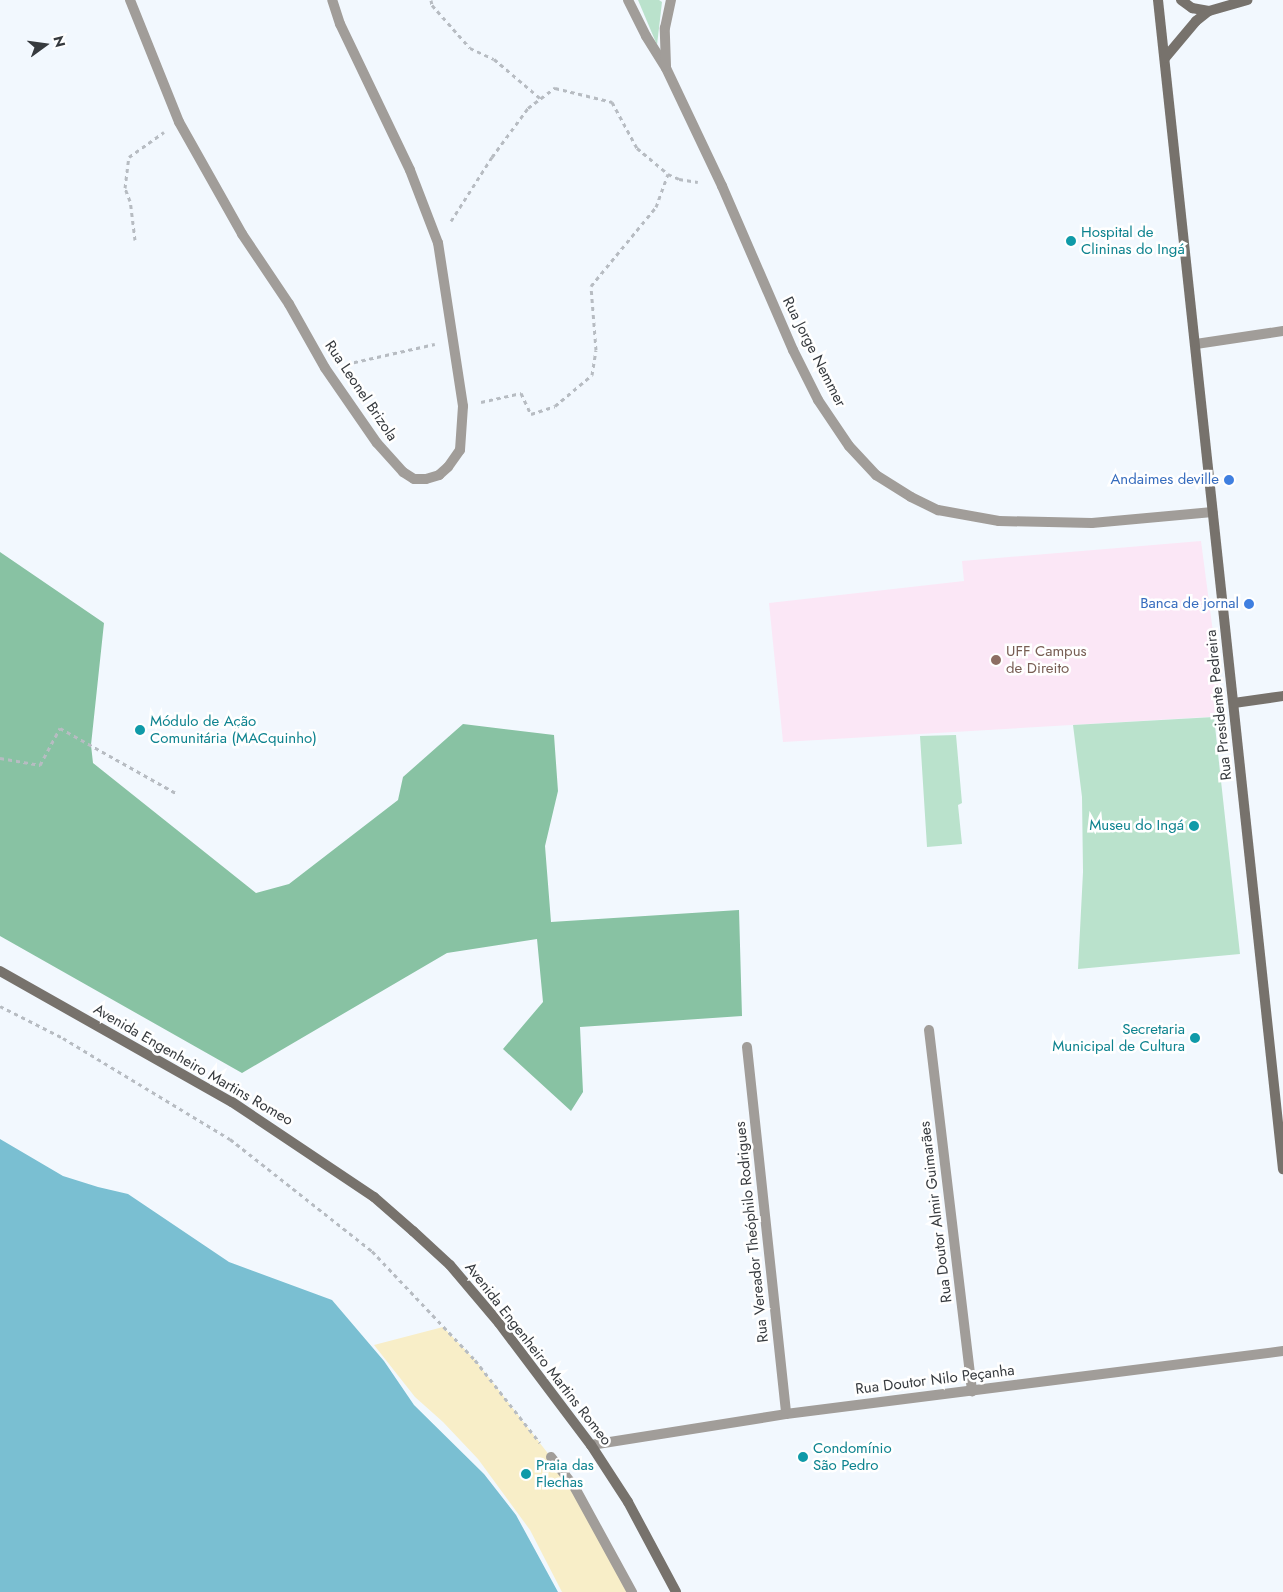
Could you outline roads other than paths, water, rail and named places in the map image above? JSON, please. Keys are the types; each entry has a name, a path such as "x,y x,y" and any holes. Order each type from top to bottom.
{"street":[{"name":"Rua Leonel Brizola","path":"130,0 179,122 242,234 289,304 325,368 377,443 403,472 414,480 426,479 439,475 448,467 460,450 463,406 438,243 413,178 340,24 332,0"},
{"name":"Rua Jorge Nemmer","path":"628,0 646,36 666,68 722,186 778,318 818,400 849,446 876,475 911,497 938,510 999,521 1092,523 1213,512"},
{"path":"666,68 665,28 671,0"},
{"name":"Rua Presidente Pedreira","path":"1158,0 1283,1169"},
{"path":"1181,0 1192,8 1209,11"},
{"path":"1165,58 1196,21 1209,11 1247,0"},
{"path":"1196,344 1283,331"},
{"path":"1234,703 1283,696"},
{"name":"Avenida Engenheiro Martins Romeo","path":"0,971 232,1102 374,1197 450,1265 499,1323 591,1445 628,1502 676,1592"},
{"name":"Rua Doutor Almir Guimarães","path":"929,1030 972,1391"},
{"name":"Rua Vereador Theóphilo Rodrigues","path":"747,1047 786,1414"},
{"name":"Rua Doutor Nilo Peçanha","path":"591,1445 786,1414 1283,1351"},
{"path":"551,1457 575,1488 632,1592"}],"water":[{"path":"0,1139 63,1176 128,1194 229,1262 332,1300 384,1361 414,1405 484,1474 516,1515 558,1592 0,1592"}],"place":[{"name":"Hospital de Clininas do Ingá","path":"1071,241"},
{"name":"Andaimes deville","path":"1229,480"},
{"name":"Banca de jornal","path":"1249,604"},
{"name":"UFF Campus de Direito","path":"996,660"},
{"name":"Módulo de Ação Comunitária (MACquinho)","path":"140,730"},
{"name":"Museu do Ingá","path":"1194,826"},
{"name":"Secretaria Municipal de Cultura","path":"1195,1038"},
{"name":"Condomínio São Pedro","path":"803,1457"},
{"name":"Praia das Flechas","path":"526,1474"}]}
